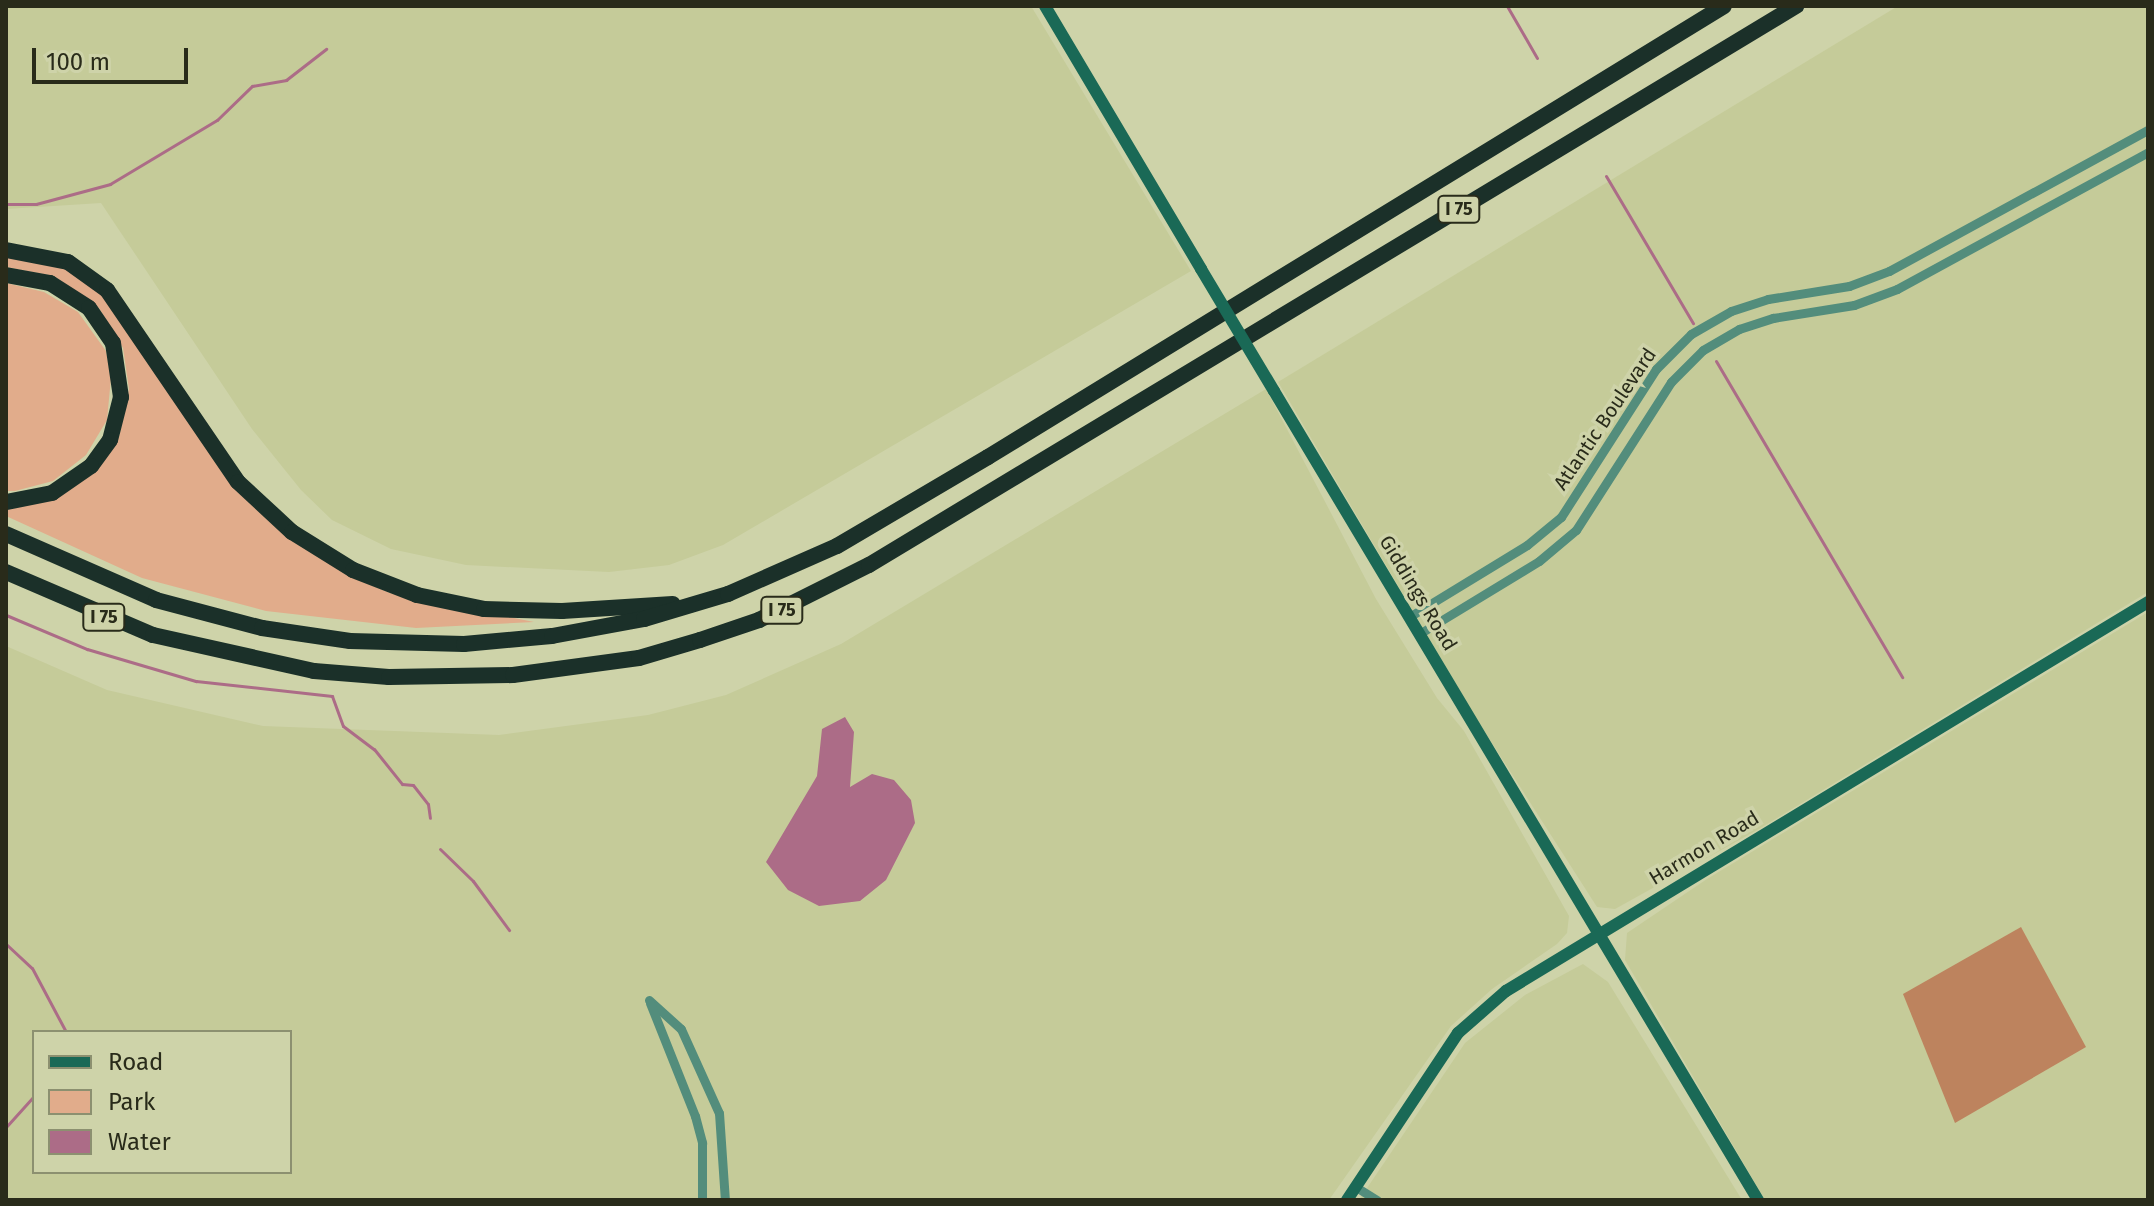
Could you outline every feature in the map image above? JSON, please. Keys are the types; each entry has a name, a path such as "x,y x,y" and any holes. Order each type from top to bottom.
{"highway":[{"name":"I 75","path":"6,534 90,575 179,608 262,628 350,641 508,642 589,631 698,602 837,546 1724,6"},
{"name":"I 75","path":"6,572 153,635 314,671 389,677 513,675 639,658 700,640 759,620 869,565 1796,6"},
{"path":"6,250 68,262 107,290 238,482 292,532 353,570 417,595 484,609 562,611 698,602"},
{"path":"6,275 50,283 89,308 113,343 121,384 115,426 91,466 52,493 6,502"}],"street":[{"name":"Giddings Road","path":"1045,6 1758,1200"},
{"name":"Atlantic Boulevard","path":"1409,617 1527,545 1561,517 1656,369 1691,334 1731,311 1768,299 1849,286 1889,271 2148,130"},
{"name":"Atlantic Boulevard","path":"1419,634 1539,561 1576,530 1671,382 1703,350 1768,320 1854,305 1897,289 2148,152"},
{"name":"Harmon Road","path":"1347,1200 1458,1033 1506,991 2148,602"},
{"path":"702,1200 702,1143 695,1116 649,1000 681,1029 714,1100 722,1130 725,1200"},
{"path":"1356,1187 1377,1200"}],"shaded area":[{"path":"6,6 1031,6 1191,271 723,545 669,565 609,572 466,565 391,549 332,520 301,490 252,429 101,203 6,209"},
{"path":"1898,6 2148,6 2148,592 1759,829 1615,909 1597,907 1476,718 1278,382"},
{"path":"1266,389 1376,599 1437,698 1464,731 1569,916 1567,933 1557,944 1492,989 1451,1026 1329,1200 6,1200 6,646 107,690 263,726 499,735 648,715 726,695 841,644"},
{"path":"2148,612 2148,1200 1765,1200 1625,960 1627,933 1707,879"},
{"path":"2021,927 2086,1047 1955,1123 1903,994"},
{"path":"1583,964 1608,982 1742,1200 1359,1200 1465,1043 1525,995"}],"green space":[{"path":"6,256 61,265 94,287 119,315 223,474 292,540 352,577 390,593 534,622 416,628 266,611 142,578 6,516 6,508 54,500 93,473 119,437 129,389 123,348 99,308 54,276 6,267"},
{"path":"6,283 44,292 78,312 106,351 111,378 107,420 86,455 53,481 15,491 6,491"}],"water":[{"path":"845,717 854,732 850,787 872,774 894,780 911,800 915,823 886,880 860,901 819,906 788,890 766,862 817,776 822,729"}],"waterway":[{"path":"1507,6 1537,58"},
{"path":"6,204 36,204 110,184 217,120 252,86 286,80 326,49"},
{"path":"1606,176 1693,323"},
{"path":"1716,361 1902,677"},
{"path":"6,615 87,649 196,681 332,696 343,726 374,749 402,784 413,785 428,804 430,818"},
{"path":"440,849 473,881 509,930"},
{"path":"6,944 32,968 65,1030"},
{"path":"6,1127 32,1098"}]}
